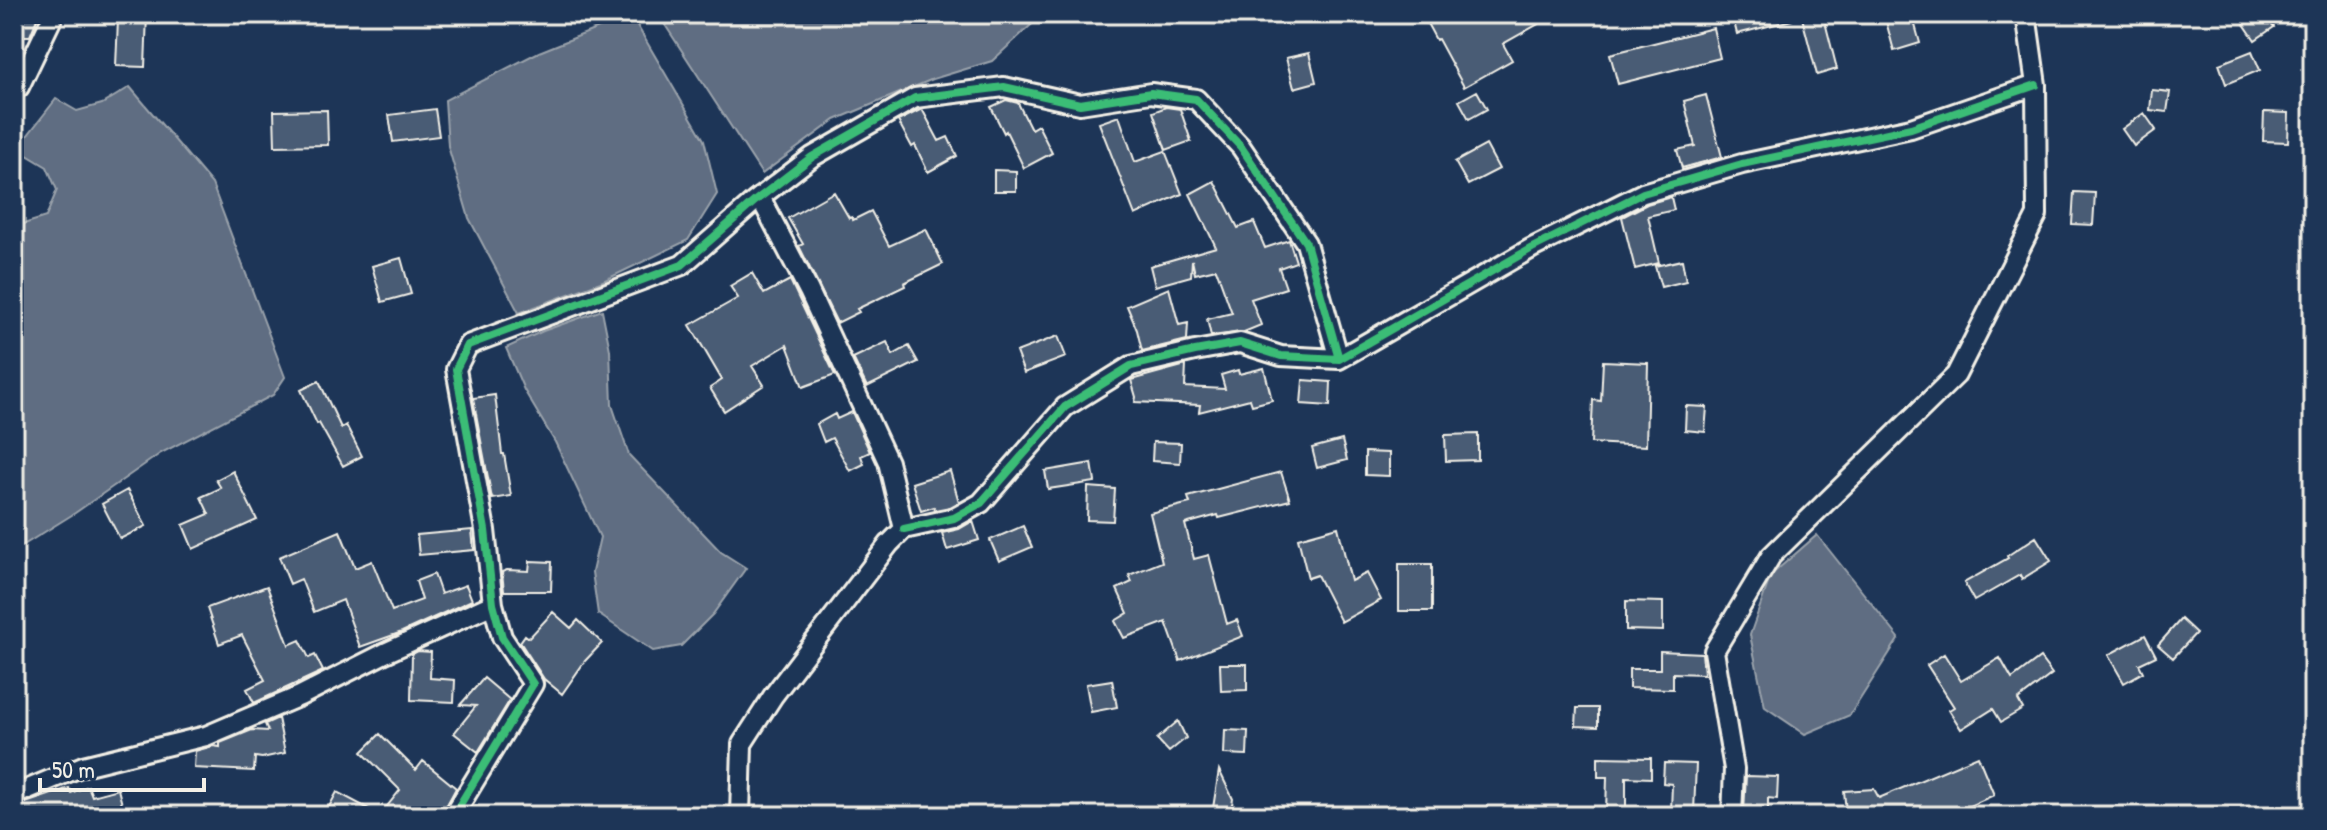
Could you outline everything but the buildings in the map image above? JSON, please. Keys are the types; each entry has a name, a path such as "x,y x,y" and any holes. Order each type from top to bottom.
{"street":[{"path":"19,87 54,14"},
{"path":"1732,816 1734,769 1714,651 1771,556 1956,375 2037,215 2036,85 2026,14"},
{"path":"740,816 742,744 773,696 881,554 904,529 954,518 981,503 1065,407 1131,366 1240,343 1281,356 1339,359 1532,248 1643,193 1742,164 1911,128 2036,85"},
{"path":"453,816 533,684 502,637 493,604 485,530 456,369 468,345 682,265 760,197 812,157 915,98 1004,87 1080,104 1151,93 1196,99 1241,147 1306,243 1339,359"},
{"path":"760,197 809,291 888,462 904,529"},
{"path":"14,795 83,766 206,736 300,696 493,604"}],"water":[{"path":"658,14 1043,14 992,61 933,79 835,120 762,174"},
{"path":"631,15 704,140 717,194 688,240 603,281 519,313 469,218 448,146 445,100 539,52"},
{"path":"130,87 212,184 285,377 273,395 161,453 14,551 14,227 46,217 57,190 47,167 17,149 56,99 77,111 102,104"},
{"path":"602,310 610,350 612,405 629,455 721,552 746,568 713,614 681,646 653,651 598,614 592,572 600,537 555,442 524,390 506,348"},
{"path":"1817,535 1899,638 1850,715 1805,734 1765,707 1750,635 1771,575"}],"cycle path":[{"path":"904,529 954,518 981,503 1065,407 1131,366 1240,343 1281,356 1339,359 1532,248 1643,193 1742,164 1911,128 2036,85"},
{"path":"453,816 533,684 502,637 493,604 485,530 456,369 468,345 682,265 755,201 812,157 915,98 1004,87 1080,104 1151,93 1196,99 1241,147 1306,243 1339,359"}]}
